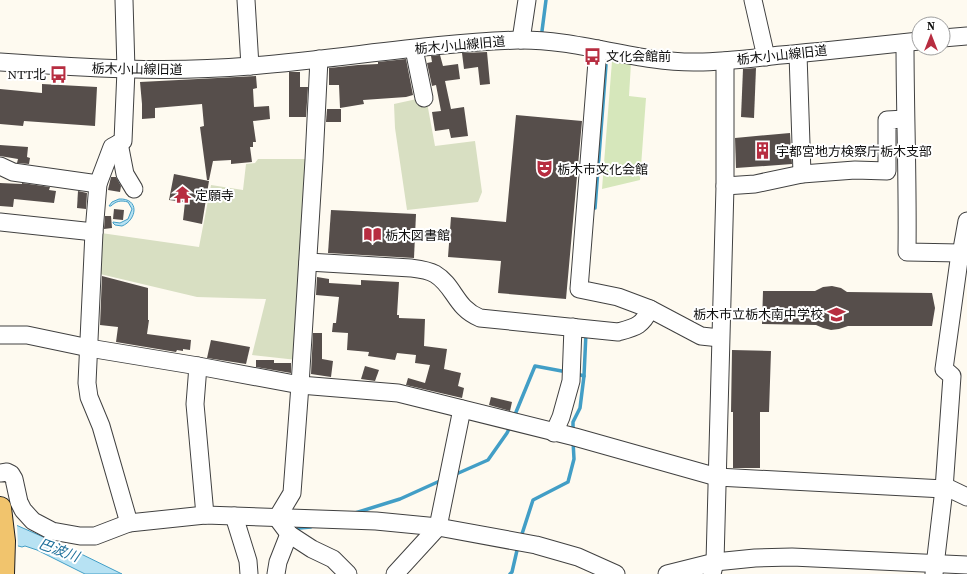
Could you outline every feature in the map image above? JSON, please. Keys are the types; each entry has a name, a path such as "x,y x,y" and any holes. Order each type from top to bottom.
{"main road":[{"path":"2,523 3,574"}],"street":[{"path":"124,0 126,70 123,141 112,147 98,184 94,232 87,383 89,397 101,426 129,523"},
{"path":"246,0 250,66"},
{"path":"521,40 527,0"},
{"path":"753,0 766,57"},
{"path":"951,37 967,36"},
{"name":"栃木小山線旧道","path":"0,62 126,70 177,70 250,66 476,42 521,40 554,42 664,60 698,62 766,57 911,42"},
{"path":"414,49 424,98"},
{"path":"598,49 579,289 618,298 650,309 701,336 720,338"},
{"path":"911,53 905,119 908,198 907,252 960,252"},
{"path":"798,54 802,174"},
{"path":"277,518 292,493 308,262 319,59"},
{"path":"714,568 725,186 725,60"},
{"path":"725,186 755,184 802,174 855,170 887,171 887,120 905,119"},
{"path":"120,143 124,174 134,189"},
{"path":"0,166 13,172 98,184"},
{"path":"934,569 944,488 952,376 944,369 960,252 962,249 967,221"},
{"path":"0,222 94,232"},
{"path":"308,262 426,270 436,275 447,285 470,314 480,318 618,332 634,328 643,322 650,309"},
{"path":"564,435 561,417 582,328"},
{"path":"0,335 27,335 89,348 300,385 398,393 564,435 717,477 944,488 967,497"},
{"path":"198,366 195,404 205,516"},
{"path":"395,574 438,527 462,409"},
{"path":"0,473 7,472 11,474 14,479 19,502 23,510 34,521 52,531 80,536 95,536 129,523 205,516 376,521 438,527 536,545 578,557 616,574"},
{"path":"234,516 248,561 249,574"},
{"path":"277,518 289,534 312,549 333,559 348,574"},
{"path":"276,574 278,562 289,534"},
{"path":"667,574 714,568 755,558 792,557 934,569 967,565"}],"green space":[{"path":"612,61 631,63 629,96 646,98 640,180 602,189"},
{"path":"426,97 435,146 475,141 482,192 478,202 407,210 395,128 394,104"},
{"path":"258,159 308,159 297,360 252,355 266,299 197,297 100,274 101,233 199,247 211,185 243,190 246,164 255,163"}],"water":[{"path":"119,199 130,202 134,210 131,219 122,226 115,225 113,222 120,223 128,219 132,209 128,202 123,201 119,201 109,206 112,202"},
{"name":"巴波川","path":"16,525 122,574 85,574 37,550 11,544"}],"pier":[{"path":"0,518 17,524 18,548 11,546"}],"building":[{"path":"487,52 490,84 480,85 478,67 464,69 462,53"},
{"path":"440,55 443,66 458,64 460,79 445,81 451,109 464,107 468,136 451,138 449,129 435,131 432,112 441,111 436,85 432,86 427,63 432,62 431,56"},
{"path":"406,59 413,95 406,97 363,100 364,104 340,108 339,85 329,85 329,68 378,64 378,62"},
{"path":"756,68 754,118 741,117 743,69"},
{"path":"289,72 300,72 300,87 308,87 306,117 289,117"},
{"path":"256,76 257,88 253,89 254,107 269,106 270,119 253,121 256,142 253,142 253,147 250,147 252,162 231,164 231,160 213,161 209,180 207,180 200,127 204,126 202,104 155,108 155,118 142,119 140,82"},
{"path":"42,84 97,87 95,126 24,121 23,126 0,124 0,89 42,93"},
{"path":"327,109 341,109 341,122 326,122"},
{"name":"栃木市文化会館","path":"516,115 582,121 566,299 498,293 501,261 448,257 451,217 506,222"},
{"name":"宇都宮地方検察庁栃木支部","path":"790,133 792,164 736,168 735,138"},
{"path":"0,145 28,147 27,157 30,158 29,164 17,163 18,159 0,156"},
{"path":"174,174 209,181 202,224 183,220 185,202 169,200"},
{"path":"111,177 116,177 121,186 120,192 108,190"},
{"path":"0,183 22,183 50,187 49,190 56,191 54,203 14,199 13,207 0,206"},
{"path":"78,191 87,193 86,209 77,208"},
{"path":"114,209 124,210 123,220 113,219"},
{"name":"栃木図書館","path":"331,210 416,214 414,258 328,253"},
{"path":"105,216 111,216 112,228 104,229"},
{"path":"102,276 148,288 149,320 147,334 191,340 190,350 183,349 183,351 177,350 176,352 116,342 118,327 100,325"},
{"path":"317,277 329,279 329,283 361,285 361,280 399,282 397,315 399,315 399,318 425,319 424,346 447,349 444,369 461,373 458,386 464,388 462,398 406,385 408,378 425,383 430,365 415,363 416,355 397,353 395,360 368,356 369,352 347,350 348,333 332,332 333,323 336,323 339,297 316,295"},
{"path":"832,286 841,288 847,292 932,293 935,308 932,326 848,326 831,330 816,325 762,324 763,291 815,291 823,287"},
{"path":"313,333 322,333 322,359 333,361 331,377 311,374"},
{"path":"211,340 250,347 246,364 207,358"},
{"path":"732,350 771,351 769,412 760,412 760,468 733,468 733,412 731,412"},
{"path":"256,360 274,360 274,363 291,363 291,373 256,367"},
{"path":"365,366 379,370 375,381 361,379"},
{"path":"491,397 512,402 510,411 489,405"}],"waterway":[{"path":"542,31 546,0"},
{"path":"595,208 606,65"},
{"path":"577,374 584,376 586,333"},
{"path":"514,417 535,366 567,372"},
{"path":"573,432 573,422 580,408 584,376"},
{"path":"454,475 488,460 511,425"},
{"path":"521,537 533,500 568,482 574,459 573,441"},
{"path":"355,513 400,499 442,480"},
{"path":"296,533 299,528 311,527"},
{"path":"510,574 512,572 518,546"}],"place":[{"name":"文化会館前","path":"593,56"},
{"name":"NTT北","path":"59,74"},
{"name":"宇都宮地方検察庁栃木支部","path":"763,151"},
{"name":"栃木市文化会館","path":"544,169"},
{"name":"定願寺","path":"182,195"},
{"name":"栃木図書館","path":"372,235"},
{"name":"栃木市立栃木南中学校","path":"836,314"}]}
